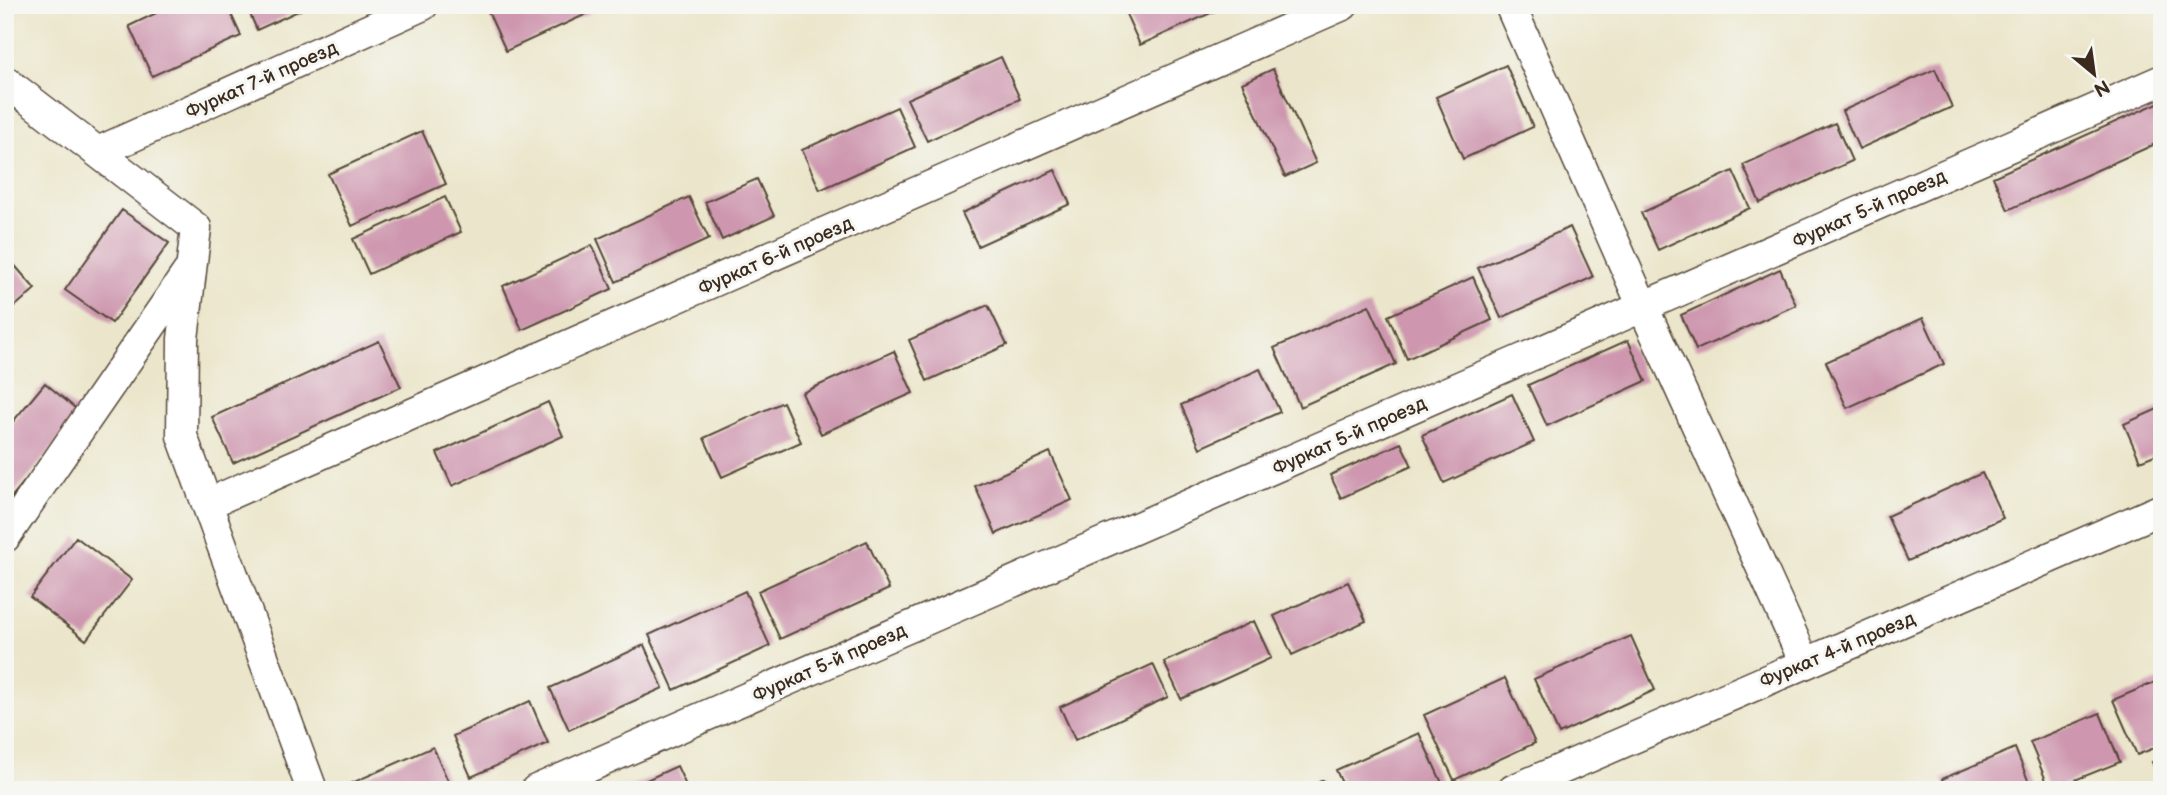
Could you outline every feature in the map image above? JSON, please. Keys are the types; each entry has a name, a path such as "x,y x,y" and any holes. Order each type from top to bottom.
{"street":[{"name":"Фуркат 7-й проезд","path":"98,152 423,5"},
{"name":"Фуркат 6-й проезд","path":"207,504 1343,5"},
{"path":"1510,5 1643,307 1805,663"},
{"name":"Фуркат 5-й проезд","path":"536,790 2162,80"},
{"path":"5,81 195,228 183,339 182,436 313,790"},
{"path":"5,537 191,267"},
{"name":"Фуркат 4-й проезд","path":"1513,790 2162,509"}],"building":[{"path":"173,5 227,5 241,36 152,76 129,26"},
{"path":"246,5 311,5 257,30"},
{"path":"485,5 587,5 591,12 506,51"},
{"path":"1122,5 1221,5 1222,8 1140,45"},
{"path":"1001,57 1020,99 927,141 907,99"},
{"path":"1506,65 1533,127 1463,159 1436,97"},
{"path":"1273,69 1316,163 1285,177 1242,83"},
{"path":"1935,69 1952,107 1859,149 1842,111"},
{"path":"2162,101 2162,141 2008,210 1993,177"},
{"path":"897,107 915,147 820,190 802,150"},
{"path":"1835,123 1852,161 1760,203 1743,165"},
{"path":"422,131 446,184 352,226 328,174"},
{"path":"1055,170 1070,204 978,246 962,213"},
{"path":"1733,171 1750,208 1658,250 1641,213"},
{"path":"757,179 774,216 722,240 705,202"},
{"path":"445,197 461,232 369,274 353,239"},
{"path":"689,197 709,239 616,282 597,239"},
{"path":"122,210 169,243 112,323 65,290"},
{"path":"1570,227 1593,277 1501,318 1478,268"},
{"path":"592,245 612,289 522,330 503,286"},
{"path":"5,254 35,289 5,315"},
{"path":"1780,269 1796,305 1696,350 1681,315"},
{"path":"1473,277 1492,320 1407,359 1388,316"},
{"path":"988,305 1007,345 927,381 909,340"},
{"path":"1369,305 1396,364 1300,407 1274,348"},
{"path":"1923,318 1944,364 1847,408 1826,362"},
{"path":"1628,340 1646,381 1547,426 1528,385"},
{"path":"379,341 401,387 233,463 212,417"},
{"path":"894,351 913,393 821,434 802,393"},
{"path":"1260,369 1280,412 1200,448 1181,405"},
{"path":"45,383 81,413 5,505 5,431"},
{"path":"1512,394 1534,442 1444,483 1422,435"},
{"path":"548,402 563,436 452,486 437,453"},
{"path":"783,402 801,442 722,477 704,438"},
{"path":"2162,407 2162,452 2140,461 2124,424"},
{"path":"1401,443 1412,466 1341,498 1330,475"},
{"path":"1050,452 1072,500 996,534 975,486"},
{"path":"1982,473 2003,518 1908,561 1887,516"},
{"path":"76,537 132,580 86,640 30,597"},
{"path":"867,541 889,589 780,639 758,591"},
{"path":"1348,582 1366,621 1292,655 1274,616"},
{"path":"745,591 770,646 674,690 649,635"},
{"path":"1254,621 1271,658 1181,699 1164,662"},
{"path":"1631,636 1655,690 1559,734 1534,679"},
{"path":"644,645 663,688 569,730 550,688"},
{"path":"1153,664 1168,697 1075,740 1060,707"},
{"path":"1505,678 1535,743 1454,780 1424,715"},
{"path":"2162,679 2162,745 2137,755 2113,700"},
{"path":"530,701 548,743 471,777 453,736"},
{"path":"2100,713 2120,762 2050,790 2030,742"},
{"path":"1419,733 1442,783 1427,790 1345,790 1336,770"},
{"path":"433,747 452,790 346,790 345,786"},
{"path":"2015,748 2032,790 1947,790 1942,779"},
{"path":"2162,758 2162,785 2152,762"},
{"path":"677,766 688,790 632,790 631,787"},
{"path":"1323,780 1328,790 1302,790"}]}
